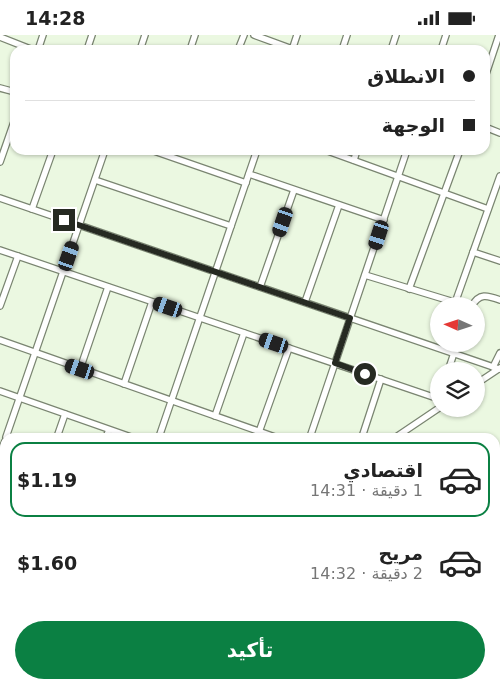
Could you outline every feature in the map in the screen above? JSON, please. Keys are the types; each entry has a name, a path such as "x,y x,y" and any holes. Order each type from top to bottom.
{"street":[{"path":"254,35 280,45"},
{"path":"490,62 499,35"},
{"path":"0,37 20,45"},
{"path":"0,162 10,133"},
{"path":"32,209 51,155"},
{"path":"8,433 103,155"},
{"path":"165,155 246,183"},
{"path":"160,433 255,155"},
{"path":"340,155 488,209"},
{"path":"354,160 356,155"},
{"path":"311,433 405,155"},
{"path":"409,289 458,155"},
{"path":"249,173 384,220"},
{"path":"95,180 231,226"},
{"path":"457,297 499,181"},
{"path":"260,287 294,189"},
{"path":"0,198 430,345"},
{"path":"305,303 338,205"},
{"path":"0,250 430,395"},
{"path":"473,252 500,261"},
{"path":"0,306 18,256"},
{"path":"366,275 435,297"},
{"path":"80,369 108,287"},
{"path":"480,297 490,296 500,300"},
{"path":"124,384 152,302"},
{"path":"215,416 244,333"},
{"path":"0,340 262,433"},
{"path":"259,432 289,348"},
{"path":"451,362 454,353 497,368"},
{"path":"485,377 497,368 500,353"},
{"path":"363,433 381,379"},
{"path":"0,391 118,433"},
{"path":"59,433 66,414"},
{"path":"402,433 430,414"}],"route":[{"path":"64,220 350,318 335,363 365,374"}]}
